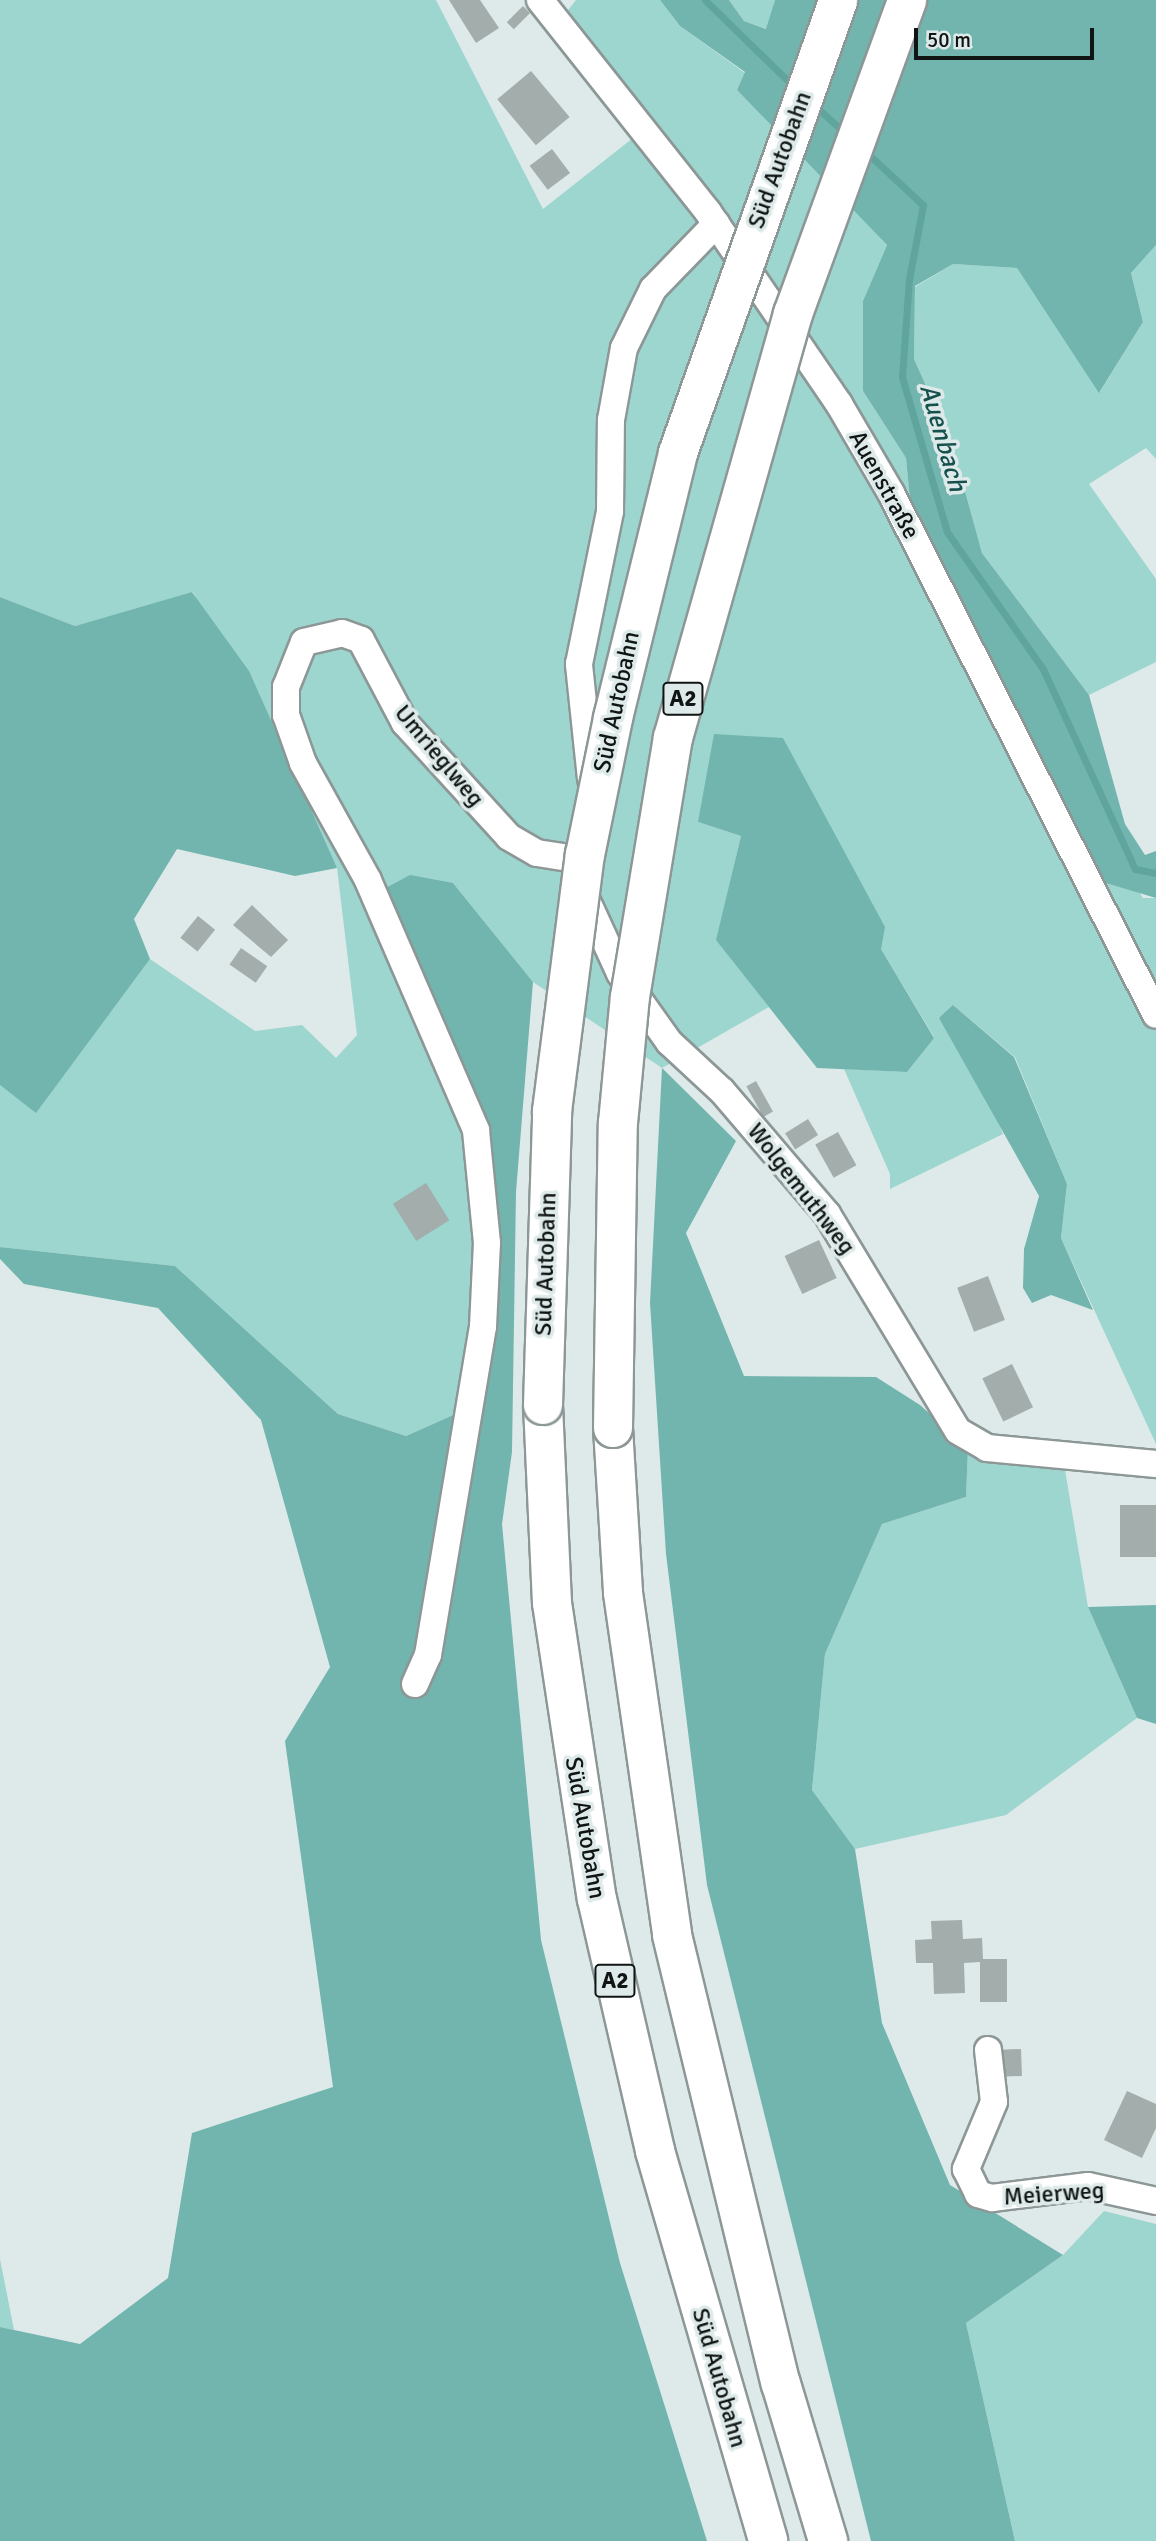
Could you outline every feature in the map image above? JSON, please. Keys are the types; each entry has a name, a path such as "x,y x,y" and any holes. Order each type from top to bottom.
{"highway":[{"name":"Süd Autobahn","path":"768,2541 655,2151 597,1899 552,1603 543,1405 552,1111 584,855 612,718 678,453 838,0"},
{"name":"A2","path":"828,2541 781,2384 672,1935 623,1593 613,1428 618,1123 632,983 673,738 793,314 906,0"}],"street":[{"name":"Auenstraße","path":"540,0 716,224 891,493 1156,1015"},
{"path":"567,858 587,829 593,796 579,664 610,511 611,420 624,348 653,289 716,224"},
{"name":"Umrieglweg","path":"415,1684 428,1655 482,1327 487,1243 477,1130 368,880 303,763 286,715 293,659 304,642 326,634 361,640 405,723 509,837 537,853 567,858"},
{"name":"Wolgemuthweg","path":"567,858 620,973 669,1042 730,1100 827,1214 958,1431 987,1448 1156,1464"},
{"name":"Meierweg","path":"988,2050 994,2102 965,2169 978,2194 992,2198 1088,2186 1156,2201"}],"shaded area":[{"path":"0,0 436,0 543,209 652,123 568,10 576,0 660,0 680,26 745,73 737,90 887,245 863,301 863,391 906,458 911,511 1143,898 1156,898 1156,1444 1061,1238 1067,1184 1015,1057 953,1005 1003,1134 890,1189 890,1174 844,1069 907,1072 934,1037 881,949 783,738 698,822 741,836 717,940 769,1007 662,1068 533,982 453,883 482,1132 478,1404 406,1436 338,1414 175,1266 0,1247 0,1085 36,1112 150,959 255,1031 302,1025 336,1058 357,1035 337,868 193,592 75,626 0,597"},
{"path":"660,0 729,0 744,21 766,29 775,0 1156,0 1156,245 1131,273 1143,322 1099,393 1017,268 953,264 915,286 914,359 952,444 982,553 1089,695 1125,824 1145,855 1156,851 1156,898 1106,883 911,511 906,458 863,391 863,301 887,245 737,90 745,72 680,26"},
{"path":"729,0 775,0 767,29 744,21"},
{"path":"1156,245 1156,459 1146,448 1089,484 1156,579 1156,662 1089,695 982,553 952,444 914,359 915,287 953,264 1017,268 1100,392 1143,322 1131,273"},
{"path":"192,592 249,671 337,868 295,876 177,849 134,919 150,959 36,1113 0,1085 0,597 75,626"},
{"path":"714,734 783,738 885,927 881,949 934,1038 907,1072 817,1068 716,940 741,836 698,822"},
{"path":"410,875 453,883 533,982 516,1192 512,1452 502,1524 541,1940 620,2263 707,2541 0,2541 0,2327 80,2344 168,2278 192,2133 333,2087 285,1741 330,1667 261,1420 158,1308 24,1284 0,1259 0,1247 175,1266 338,1414 406,1436 478,1404 482,1132 382,890"},
{"path":"953,1005 1014,1057 1067,1184 1061,1238 1093,1310 1051,1295 1032,1303 1023,1288 1024,1249 1039,1196 939,1018"},
{"path":"662,1068 736,1141 686,1233 744,1376 876,1377 920,1405 968,1448 966,1497 882,1524 825,1654 812,1790 855,1849 882,2023 950,2185 1063,2255 966,2323 1015,2541 871,2541 707,1885 666,1554 650,1303"},
{"path":"968,1448 1062,1452 1088,1607 1137,1718 1006,1815 855,1849 812,1790 825,1654 882,1524 966,1497"},
{"path":"1156,1605 1156,1724 1137,1718 1088,1607"},
{"path":"1104,2211 1156,2224 1156,2541 1015,2541 966,2323 1063,2255"},
{"path":"0,2259 14,2330 0,2327"}],"building":[{"path":"449,0 480,0 499,28 476,43"},
{"path":"523,6 530,13 514,29 507,22"},
{"path":"531,71 570,117 536,145 497,99"},
{"path":"552,149 570,173 548,190 530,166"},
{"path":"252,905 288,940 271,957 233,925"},
{"path":"198,916 215,930 197,952 180,938"},
{"path":"241,948 267,966 256,983 230,964"},
{"path":"756,1081 773,1112 763,1117 746,1086"},
{"path":"808,1119 818,1135 795,1149 785,1133"},
{"path":"838,1132 856,1165 834,1178 815,1145"},
{"path":"426,1183 449,1220 416,1241 393,1204"},
{"path":"819,1240 837,1278 802,1294 785,1256"},
{"path":"988,1276 1005,1320 974,1332 957,1288"},
{"path":"1012,1364 1033,1407 1003,1422 982,1378"},
{"path":"1120,1505 1156,1505 1156,1557 1120,1557"},
{"path":"962,1920 963,1939 982,1938 983,1959 1007,1959 1007,2002 980,2002 980,1962 964,1963 965,1993 934,1994 933,1963 916,1963 915,1940 932,1939 931,1921"},
{"path":"1021,2049 1022,2076 1000,2077 999,2050"},
{"path":"1127,2091 1156,2104 1156,2128 1142,2158 1104,2140"}],"waterway":[{"name":"Auenbach","path":"705,0 794,87"},
{"name":"Auenbach","path":"813,104 846,134"},
{"name":"Auenbach","path":"865,151 923,205 909,279 902,377 947,532 1043,669 1135,869 1156,873"}]}
